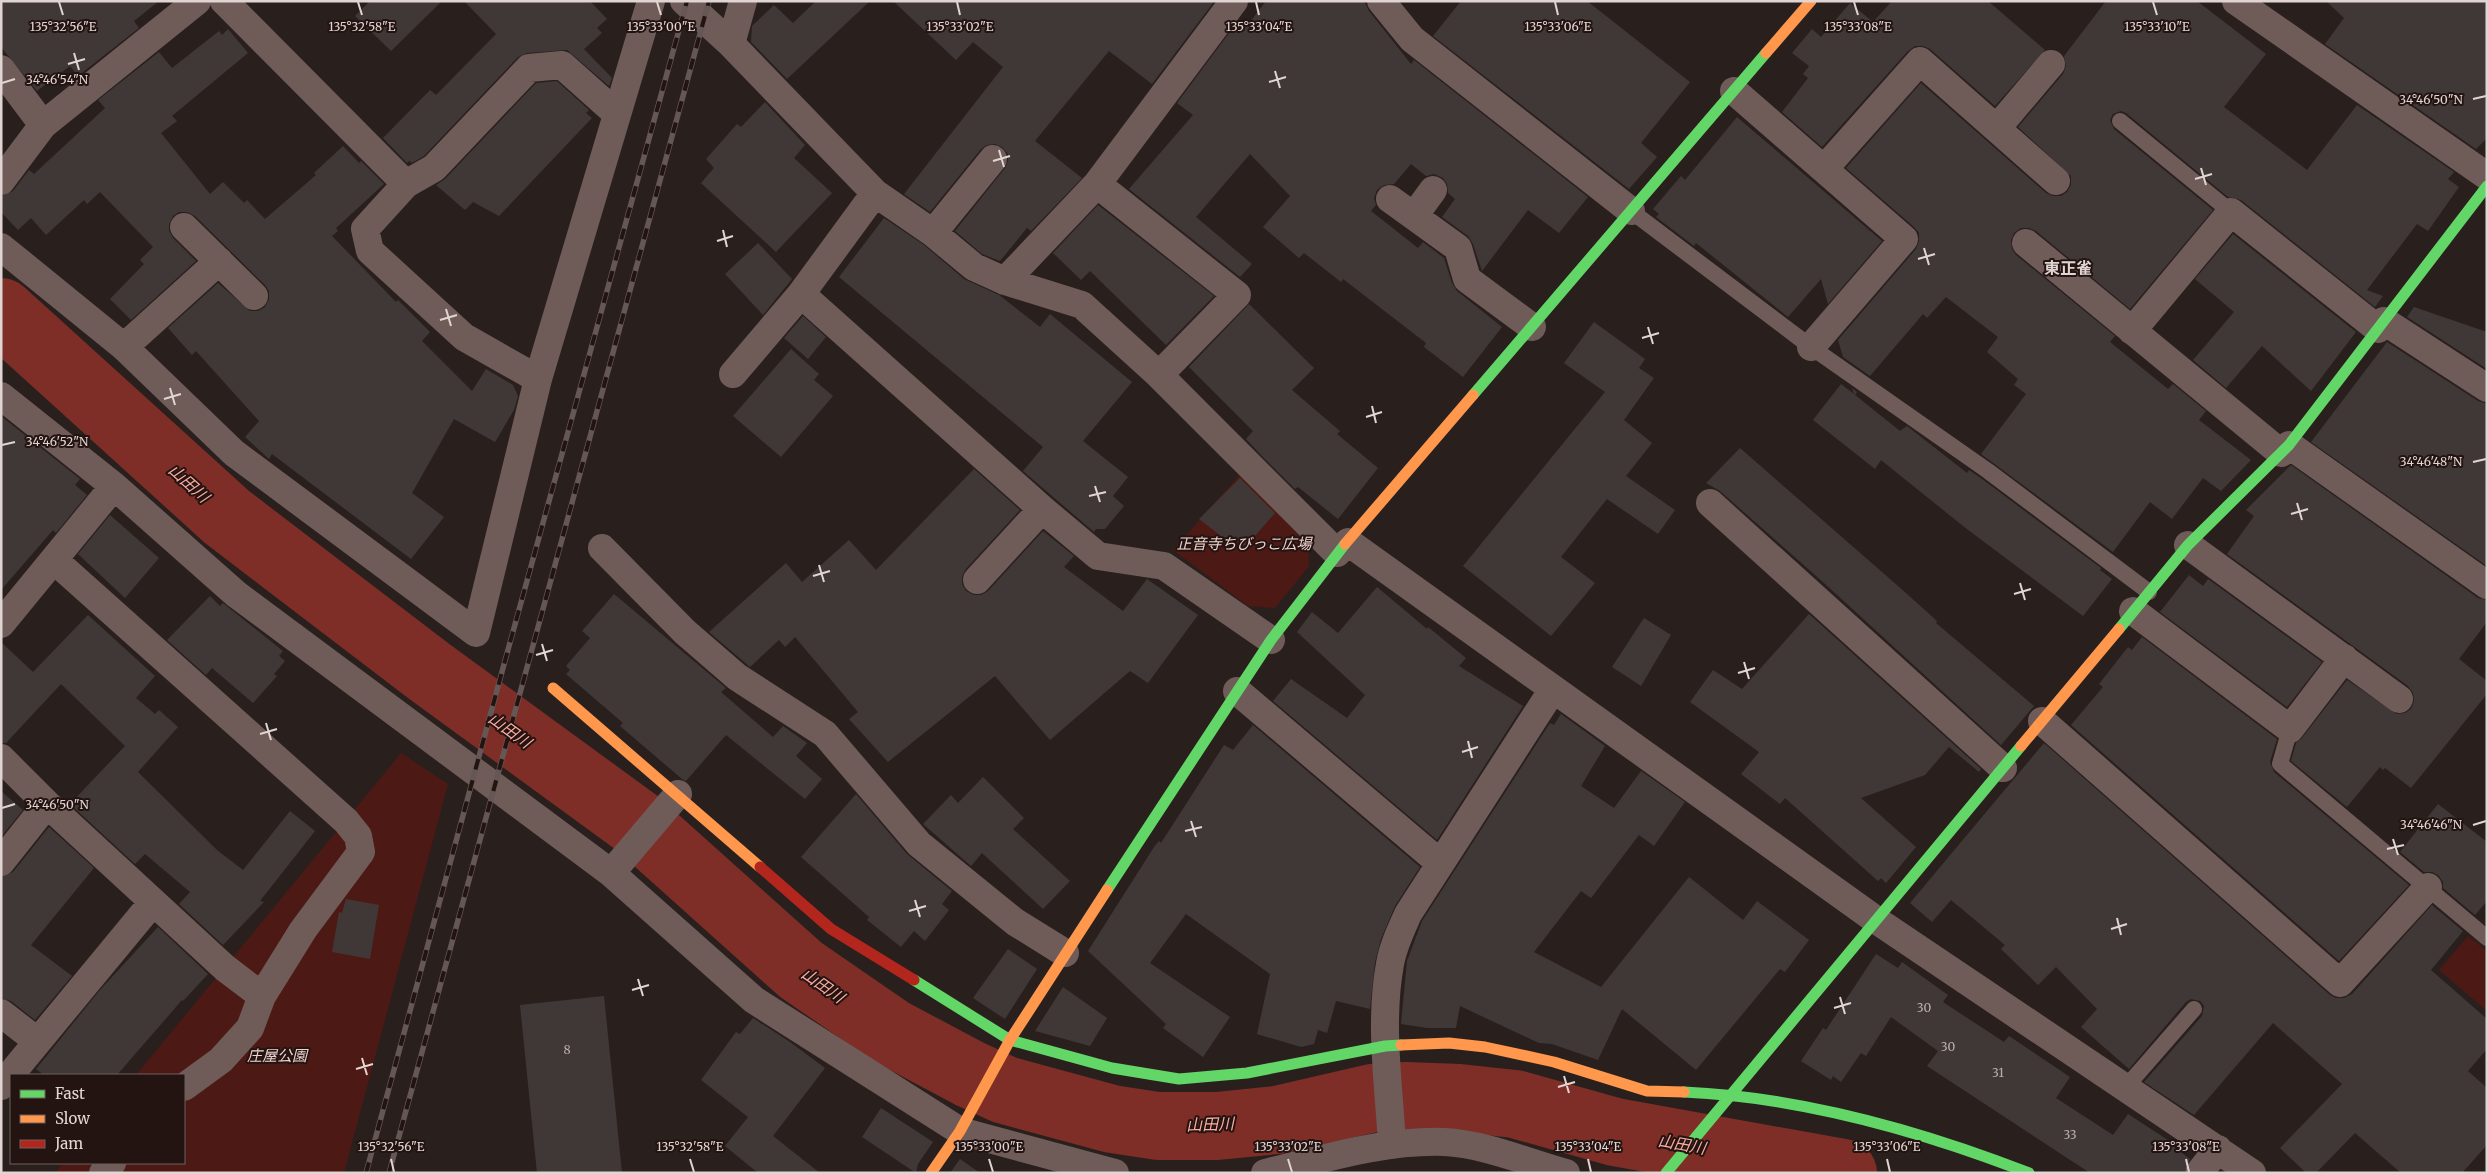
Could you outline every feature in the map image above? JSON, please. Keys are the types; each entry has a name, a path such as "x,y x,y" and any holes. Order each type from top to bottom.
{"street":[{"path":"1,181 42,125 197,1"},
{"path":"224,1 406,184"},
{"path":"1,247 124,347 234,453 476,633 538,379 651,1"},
{"path":"684,1 731,44 875,193 933,233 974,267 1005,281 1082,305 1343,548 1553,689 1876,920 2252,1173"},
{"path":"731,44 743,1"},
{"path":"1005,281 1097,184 1234,1"},
{"path":"1381,1 1412,39 1632,211"},
{"path":"931,1173 960,1132 1010,1040 1065,953 1272,640 1343,548 1811,1"},
{"path":"2236,1 2487,176"},
{"path":"1824,169 1920,61 2056,181"},
{"path":"1997,128 2050,64"},
{"path":"538,379 464,336 370,251 365,229 406,184 434,168 529,68 562,65 617,114"},
{"path":"1,69 42,125"},
{"path":"1734,91 1904,239 1811,347"},
{"path":"933,233 993,159"},
{"path":"1097,184 1237,295 1159,376"},
{"path":"1666,1173 1729,1094 2188,545 2285,449 2487,186"},
{"path":"1414,216 1433,190"},
{"path":"733,374 801,294 875,193"},
{"path":"1390,199 1458,248 1467,279 1532,326"},
{"path":"2132,331 2231,212 2381,325 2487,388"},
{"path":"184,227 254,296"},
{"path":"2026,243 2132,331 2285,449 2487,585"},
{"path":"124,347 219,261"},
{"path":"801,294 1042,509 1098,556 1164,566 1272,640"},
{"path":"1,396 114,486 236,594 618,864 754,1000 960,1132 1115,1173"},
{"path":"1,624 114,486"},
{"path":"1710,503 2003,768"},
{"path":"977,580 1042,509"},
{"path":"2188,545 2400,699"},
{"path":"602,548 685,632 737,677 825,734 919,844 1015,922 1065,953"},
{"path":"54,560 346,821 358,836 361,852 303,930 262,996 250,1028 221,1060 185,1085"},
{"path":"2141,602 2290,729 2344,658"},
{"path":"553,688 673,799 830,929 1010,1040 1112,1068 1179,1079 1247,1073 1386,1049 1448,1043 1485,1047 1554,1062 1619,1084 1647,1091 1729,1094 1773,1101 1904,1130 1965,1148 2029,1173"},
{"path":"1392,1142 1386,1049 1386,1000 1390,964 1396,941 1408,914 1553,689"},
{"path":"1237,691 1440,863"},
{"path":"2042,721 2340,983 2428,887"},
{"path":"1,758 47,804 224,968 262,996"},
{"path":"618,864 673,799"},
{"path":"1,862 47,804"},
{"path":"10,1074 153,902"},
{"path":"1,1014 37,1040"},
{"path":"1,1086 10,1074"},
{"path":"1265,1173 1392,1142 1446,1142 1484,1148 1566,1173"},
{"path":"2199,1173 2218,1149"}],"lane":[{"path":"2120,121 2231,212"},
{"path":"1632,211 1811,347 1988,471 2141,602"},
{"path":"2290,729 2280,764 2487,938"},
{"path":"2126,1087 2194,1009"}],"green space":[{"name":"正音寺ちびっこ広場","path":"1243,471 1282,507 1287,523 1308,545 1309,566 1275,608 1248,606 1173,550"},
{"name":"庄屋公園","path":"401,753 448,784 344,1173 55,1173 62,1164 185,1164 185,1074 137,1074"},
{"path":"2468,936 2487,951 2487,1011 2439,970"}],"building":[{"path":"1,1 159,1 134,21 139,28 78,76 70,66 37,91 1,47"},
{"path":"370,1 442,1 391,51 355,16"},
{"path":"464,1 590,1 607,19 597,28 602,33 584,49 612,78 609,86 567,50 527,53 518,57 424,156 412,163 409,161 407,163 383,138 430,90 436,95 496,34"},
{"path":"816,1 870,1 787,79 751,42 752,26 774,5 793,23"},
{"path":"893,1 1210,1 1213,3 1152,84 1109,51 1035,141 1082,178 1031,231 1027,228 1000,261 982,254 955,231 1005,168 1008,154 1002,147 995,144 987,145 981,149 930,212 904,194 1003,67 973,42 956,60"},
{"path":"1266,1 1364,1 1369,11 1411,64 1414,60 1588,197 1559,233 1528,210 1482,271 1473,244 1468,236 1442,217 1455,199 1448,193 1447,184 1443,178 1434,174 1426,176 1411,164 1394,184 1384,185 1377,190 1374,198 1376,205 1371,211 1418,248 1423,242 1444,258 1452,283 1457,291 1502,327 1463,377 1424,347 1426,343 1343,279 1341,282 1304,253 1299,258 1263,227 1290,196 1250,154 1196,217 1252,264 1240,277 1129,189 1193,115 1177,103 1238,21 1246,27"},
{"path":"1461,1 1587,1 1690,82 1641,143 1657,157 1629,189 1433,36"},
{"path":"1892,1 1988,1 2045,50 1995,106 1930,49 1923,46 1915,46 1908,51 1822,147 1782,112 1808,78 1803,74 1809,66 1792,53 1812,29 1821,37 1850,3 1873,22"},
{"path":"2106,1 2197,1 2266,54 2224,107 2307,170 2357,105 2454,172 2448,179 2459,187 2428,231 2417,224 2367,290 2383,296 2375,307 2241,200 2228,197 2126,113 2121,111 2113,114 2110,120 2114,129 2213,210 2130,309 2036,231 2029,228 2021,228 2014,233 2011,240 2012,249 2016,255 2115,336 2110,342 2168,389 2173,384 2206,411 2199,420 2251,460 2221,491 2203,478 2172,519 2150,502 2113,552 1981,454 2026,394 2014,385 2018,379 1987,352 1998,337 1946,297 1927,318 1923,314 1870,376 1843,357 1838,340 1916,249 1919,241 1919,233 1914,227 1846,168 1921,83 2046,193 2053,196 2061,196 2067,192 2071,185 2071,176 2018,127 2063,74 2066,66 2064,56"},
{"path":"2326,1 2487,1 2487,138 2476,149 2325,44 2344,18"},
{"path":"228,29 248,53 172,116 177,121 161,133 210,194 223,182 244,203 247,200 265,219 316,175 314,173 343,146 359,163 361,161 384,184 336,228 338,231 332,236 396,302 398,300 430,332 422,341 472,391 486,369 513,385 518,396 514,410 495,442 454,419 412,493 444,517 411,559 272,454 269,459 245,437 259,421 196,351 192,355 168,328 218,283 250,311 258,311 265,307 269,299 269,291 265,285 195,216 187,212 179,212 173,216 169,224 169,231 173,238 196,261 131,320 110,299 144,264 140,260 153,247 100,192 87,204 84,200 46,235 31,218 18,230 1,212 1,196 13,191 29,170 34,174 105,108 98,100 159,52 172,68 219,31 222,35"},
{"path":"557,81 589,110 586,113 592,118 499,216 473,202 465,210 436,185 445,179 536,83"},
{"path":"765,102 805,145 794,158 832,193 776,252 701,183 714,168 706,159 737,124 741,127"},
{"path":"1737,117 1882,241 1828,304 1821,279 1788,317 1696,243 1694,246 1656,217 1659,214 1653,209 1681,176 1685,180"},
{"path":"1098,205 1214,296 1166,345 1090,271 1081,280 1053,253"},
{"path":"884,218 924,245 964,279 999,295 1040,327 1050,314 1132,382 1083,441 1128,477 1113,496 1124,506 1105,529 1096,529 1094,532 1023,471 1043,447 839,277"},
{"path":"2233,234 2356,332 2311,391 2262,346 2226,388 2193,360 2234,312 2195,279"},
{"path":"758,243 792,279 763,315 725,274"},
{"path":"1249,304 1314,368 1292,390 1340,431 1337,434 1378,468 1338,519 1298,487 1295,489 1262,456 1246,439 1253,431 1189,367"},
{"path":"2414,307 2487,332 2487,369 2407,317"},
{"path":"803,316 826,337 808,359 784,338"},
{"path":"1594,322 1645,359 1639,368 1654,378 1624,420 1652,443 1626,476 1675,510 1658,534 1607,499 1561,557 1595,583 1551,636 1463,566 1605,392 1564,363"},
{"path":"2387,342 2478,401 2487,404 2487,566 2311,442"},
{"path":"791,349 819,374 814,380 833,396 781,457 733,416"},
{"path":"1841,384 1854,394 1852,388 1857,392 1855,395 1900,431 1907,426 1967,473 1969,470 1982,479 2101,568 2100,570 2112,579 2083,616 1963,526 1881,460 1875,469 1813,420"},
{"path":"1,416 80,479 75,485 87,495 56,533 53,530 1,590"},
{"path":"1740,448 1906,593 1937,621 1936,623 2034,706 2001,745 1824,583 1720,491 1706,483"},
{"path":"2291,465 2478,598 2487,600 2487,622 2459,659 2487,681 2487,694 2411,788 2385,768 2383,770 2380,767 2347,807 2291,761 2296,743 2302,738 2347,680 2397,714 2405,713 2411,709 2414,701 2413,693 2408,686 2227,554 2254,516 2246,510"},
{"path":"974,469 1020,510 965,570 962,584 966,591 974,595 981,595 988,591 1043,531 1074,556 1064,567 1123,611 1147,579 1198,615 1148,683 1130,671 1050,740 995,676 888,762 849,719 858,712 795,637 785,647 779,640 750,667 709,632 786,563 802,582 849,540 876,570"},
{"path":"1240,478 1275,513 1245,547 1234,537 1230,543 1199,519"},
{"path":"110,515 159,558 125,598 78,554"},
{"path":"2189,575 2203,586 2208,579 2322,662 2287,707 2160,612"},
{"path":"1377,587 1427,629 1428,627 1466,658 1459,666 1523,706 1437,840 1273,701 1291,679 1347,718 1365,695 1297,632 1312,612 1338,633"},
{"path":"614,594 726,688 721,692 773,737 783,726 807,743 796,756 822,779 805,799 726,735 686,781 682,779 620,726 623,723 566,674 570,670 566,666 590,638 582,631"},
{"path":"210,596 220,606 223,603 283,651 279,656 285,661 274,674 277,676 253,703 212,668 206,675 167,640"},
{"path":"1809,614 1981,769 1979,772 1949,747 1925,775 1861,798 1916,847 1886,883 1881,878 1878,881 1785,798 1780,804 1741,774 1759,752 1690,702 1713,670 1742,689"},
{"path":"88,615 155,676 136,698 155,714 159,710 178,727 138,772 217,850 243,870 290,811 315,831 260,901 264,902 223,945 179,904 190,892 145,854 135,864 70,804 125,746 61,684 6,743 1,743 1,642 33,672"},
{"path":"1644,618 1671,635 1641,686 1612,667"},
{"path":"2142,637 2277,739 2270,762 2274,772 2409,885 2339,961 2071,725 2103,687 2099,684 2128,647 2132,650"},
{"path":"1561,714 1605,746 1581,786 1614,808 1641,771 1685,802 1654,846 1639,835 1591,898 1581,891 1534,952 1601,987 1689,877 1743,920 1757,901 1809,940 1785,972 1780,969 1696,1070 1622,1009 1598,1060 1552,1044 1539,1043 1460,1006 1456,1028 1427,1028 1401,1024 1407,961 1422,921 1550,723 1554,725"},
{"path":"1253,725 1420,867 1395,906 1381,939 1375,962 1370,1009 1336,1001 1327,1033 1318,1030 1314,1044 1301,1047 1257,1034 1270,974 1186,914 1150,963 1230,1017 1203,1057 1163,1028 1166,1024 1088,951 1154,847 1159,841 1161,843 1224,745 1233,750"},
{"path":"2044,743 2330,995 2336,998 2344,998 2352,994 2432,905 2463,931 2431,970 2487,1019 2487,1049 2468,1071 2487,1088 2487,1145 2462,1173 2401,1173 2355,1133 2316,1173 2306,1173 2280,1148 2342,1084 2273,1023 2194,1115 2144,1082 2202,1016 2204,1006 2200,1001 2191,999 2186,1002 2129,1069 2081,1027 2097,1009 2056,967 2038,985 2001,949 2005,945 1951,900 1932,922 1910,903"},
{"path":"983,777 1024,818 1013,829 1070,881 1043,909 982,853 971,866 923,824 951,795 958,803"},
{"path":"1,791 23,810 1,837"},
{"path":"856,794 907,854 952,891 942,904 949,910 925,941 914,931 901,947 867,920 869,917 801,857"},
{"path":"2438,804 2487,842 2487,901 2475,915 2443,888 2443,882 2438,875 2432,872 2424,872 2400,852"},
{"path":"49,827 94,868 31,945 72,976 35,1020 11,1001 1,998 1,877 13,872"},
{"path":"346,899 379,905 370,959 332,952 339,912 342,913"},
{"path":"158,927 208,974 182,1000 118,1074 43,1074 36,1069 100,990"},
{"path":"1008,949 1037,969 1005,1019 973,998"},
{"path":"1876,954 1898,968 1902,962 1948,995 1943,1002 2004,1042 2009,1036 2070,1077 2056,1098 2113,1135 2128,1114 2171,1142 2170,1144 2190,1159 2184,1173 2090,1173 1927,1066 1938,1051 1891,1017 1866,1056 1861,1053 1841,1082 1833,1076 1831,1080 1801,1061 1823,1028 1826,1030"},
{"path":"1063,987 1107,1018 1090,1046 1035,1031"},
{"path":"604,996 622,1173 537,1173 520,1005"},
{"path":"753,1018 825,1068 773,1136 820,1173 758,1173 725,1146 748,1117 701,1080 736,1032 740,1034"},
{"path":"881,1108 933,1142 918,1164 916,1173 862,1137"},
{"path":"960,1159 980,1173 950,1173"}],"waterway":[{"name":"山田川","path":"1,312 227,517 430,672 637,823 801,970 891,1032 970,1074 1005,1090 1112,1119 1158,1126 1217,1126 1277,1120 1373,1098 1406,1096 1459,1098 1515,1104 1615,1132 1843,1173"}],"railway":[{"path":"366,1173 687,1"},
{"path":"389,1173 709,1"}],"traffic: fast":[{"path":"1473,395 1766,53"},
{"path":"2119,629 2188,545 2289,445 2487,186"},
{"path":"1107,890 1271,640 1345,544"},
{"path":"1666,1173 2021,746"},
{"path":"914,980 1010,1040 1112,1068 1179,1079 1247,1073 1385,1046 1401,1045"},
{"path":"1684,1092 1772,1101 1860,1119 1946,1143 2029,1173"}],"traffic: slow":[{"path":"1766,53 1811,1"},
{"path":"1345,544 1473,395"},
{"path":"2021,746 2119,629"},
{"path":"553,688 760,867"},
{"path":"931,1173 960,1131 1010,1040 1107,890"},
{"path":"1401,1045 1449,1043 1485,1047 1554,1062 1647,1091 1684,1092"}],"traffic: jam":[{"path":"760,867 831,929 914,980"}],"district":[{"name":"東正雀","path":"2068,268"}]}
